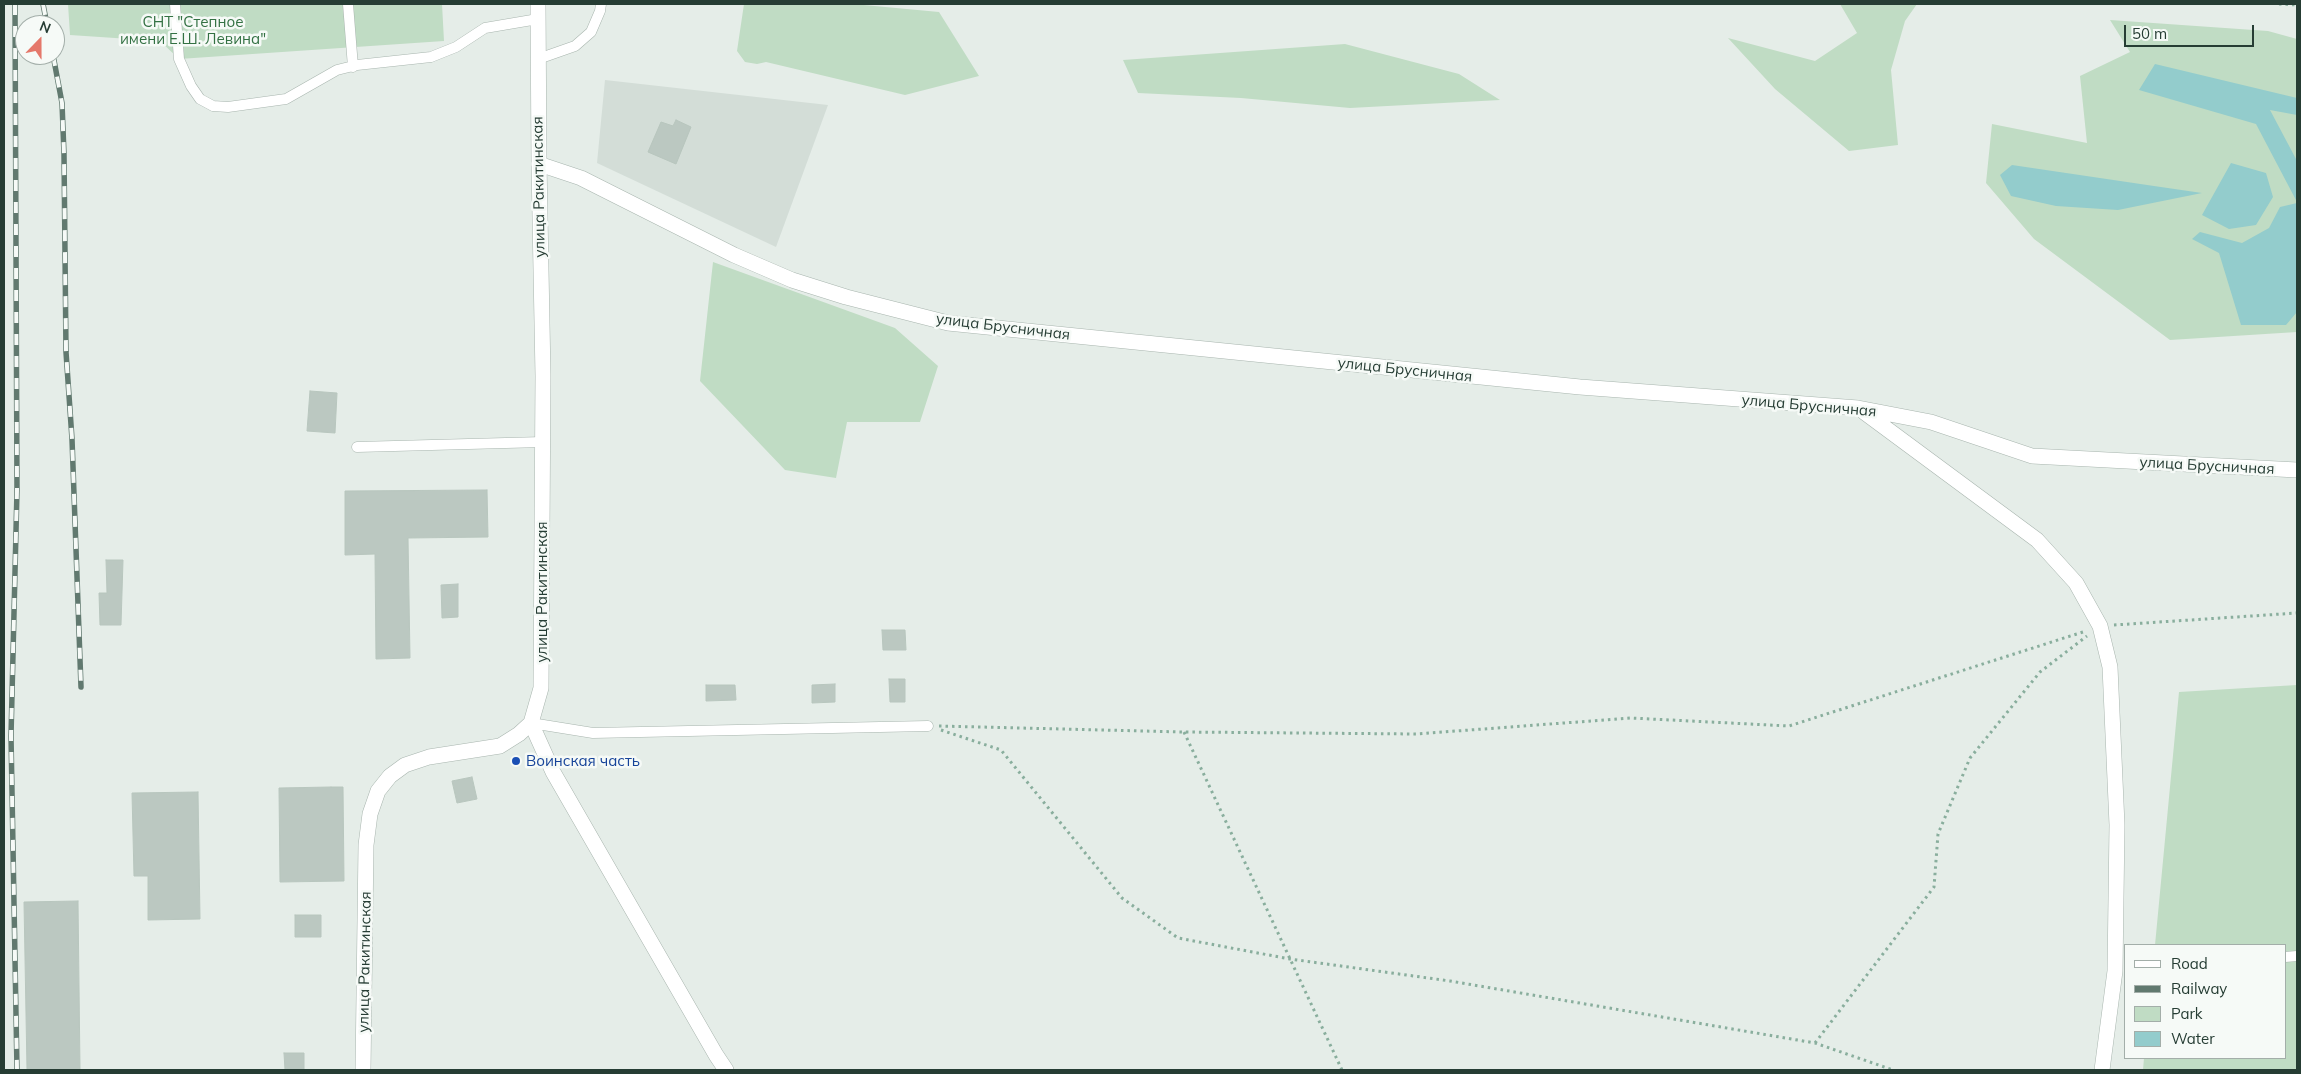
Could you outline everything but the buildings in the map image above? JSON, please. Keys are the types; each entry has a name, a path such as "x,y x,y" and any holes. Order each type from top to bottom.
{"street":[{"name":"улица Ракитинская","path":"363,1070 366,845 370,814 378,791 390,776 405,765 429,757 500,746 519,734 531,723 538,706 541,688 543,442 538,164 538,4"},
{"name":"улица Брусничная","path":"538,164 581,178 734,255 792,280 846,297 948,323 1580,387 1858,408 1931,422 2032,456 2297,470"},
{"path":"1858,408 2037,540 2076,583 2100,626 2110,667 2117,825 2120,971 2102,1070"},
{"path":"531,723 553,772 726,1070"}],"lane":[{"path":"174,4 178,59 200,99 213,106 228,107 286,99 337,70 432,57 456,47 485,28 538,19"},
{"path":"348,4 353,67"},
{"path":"538,59 575,46 591,32 601,4"},
{"path":"357,447 543,442"},
{"path":"531,723 593,733 928,726"}],"path":[{"path":"2279,4 2297,5"},
{"path":"928,726 1184,732 1416,734 1630,718 1790,726 2100,626 2297,613"},
{"path":"1815,1043 1934,887 1938,834 1970,758 2040,672 2100,626"},
{"path":"928,726 1001,750 1122,898 1178,938 1290,959 1450,982 1815,1043 1893,1070"},
{"path":"1184,732 1342,1070"}],"shaded area":[{"path":"605,80 828,105 776,247 597,163"}],"green space":[{"name":"СНТ \"Степное имени Е.Ш. Левина\"","path":"68,4 442,4 444,41 179,59 160,41 70,35"},
{"path":"744,4 853,4 939,12 979,76 905,95 766,62 757,64 745,62 737,51"},
{"path":"1840,4 1917,4 1905,21 1891,70 1898,145 1849,151 1775,89 1728,38 1815,61 1857,33"},
{"path":"2110,20 2268,31 2297,39 2297,332 2170,340 2034,239 1986,183 1992,124 2087,143 2080,76 2130,52"},
{"path":"1345,44 1459,74 1500,100 1350,108 1241,98 1138,93 1123,60"},
{"path":"713,262 895,328 938,366 920,422 847,422 836,478 785,470 700,381"},
{"path":"2297,685 2297,1070 2143,1070 2144,1059 2286,1059 2286,944 2155,944 2179,692"}],"water":[{"path":"2155,64 2297,98 2297,115 2270,110 2296,159 2297,202 2256,124 2139,90"},
{"path":"2231,163 2266,173 2273,197 2256,225 2229,229 2202,215"},
{"path":"2012,165 2202,193 2118,210 2056,206 2011,196 2000,175"},
{"path":"2297,203 2297,312 2286,325 2241,325 2219,253 2192,239 2200,232 2242,243 2269,228 2280,207"}],"railway":[{"path":"15,4 17,490 11,736 17,1070"},
{"path":"43,4 45,15"},
{"path":"55,65 62,103 66,352 72,439 81,687"}],"place":[{"name":"Воинская часть","path":"516,761"}]}
